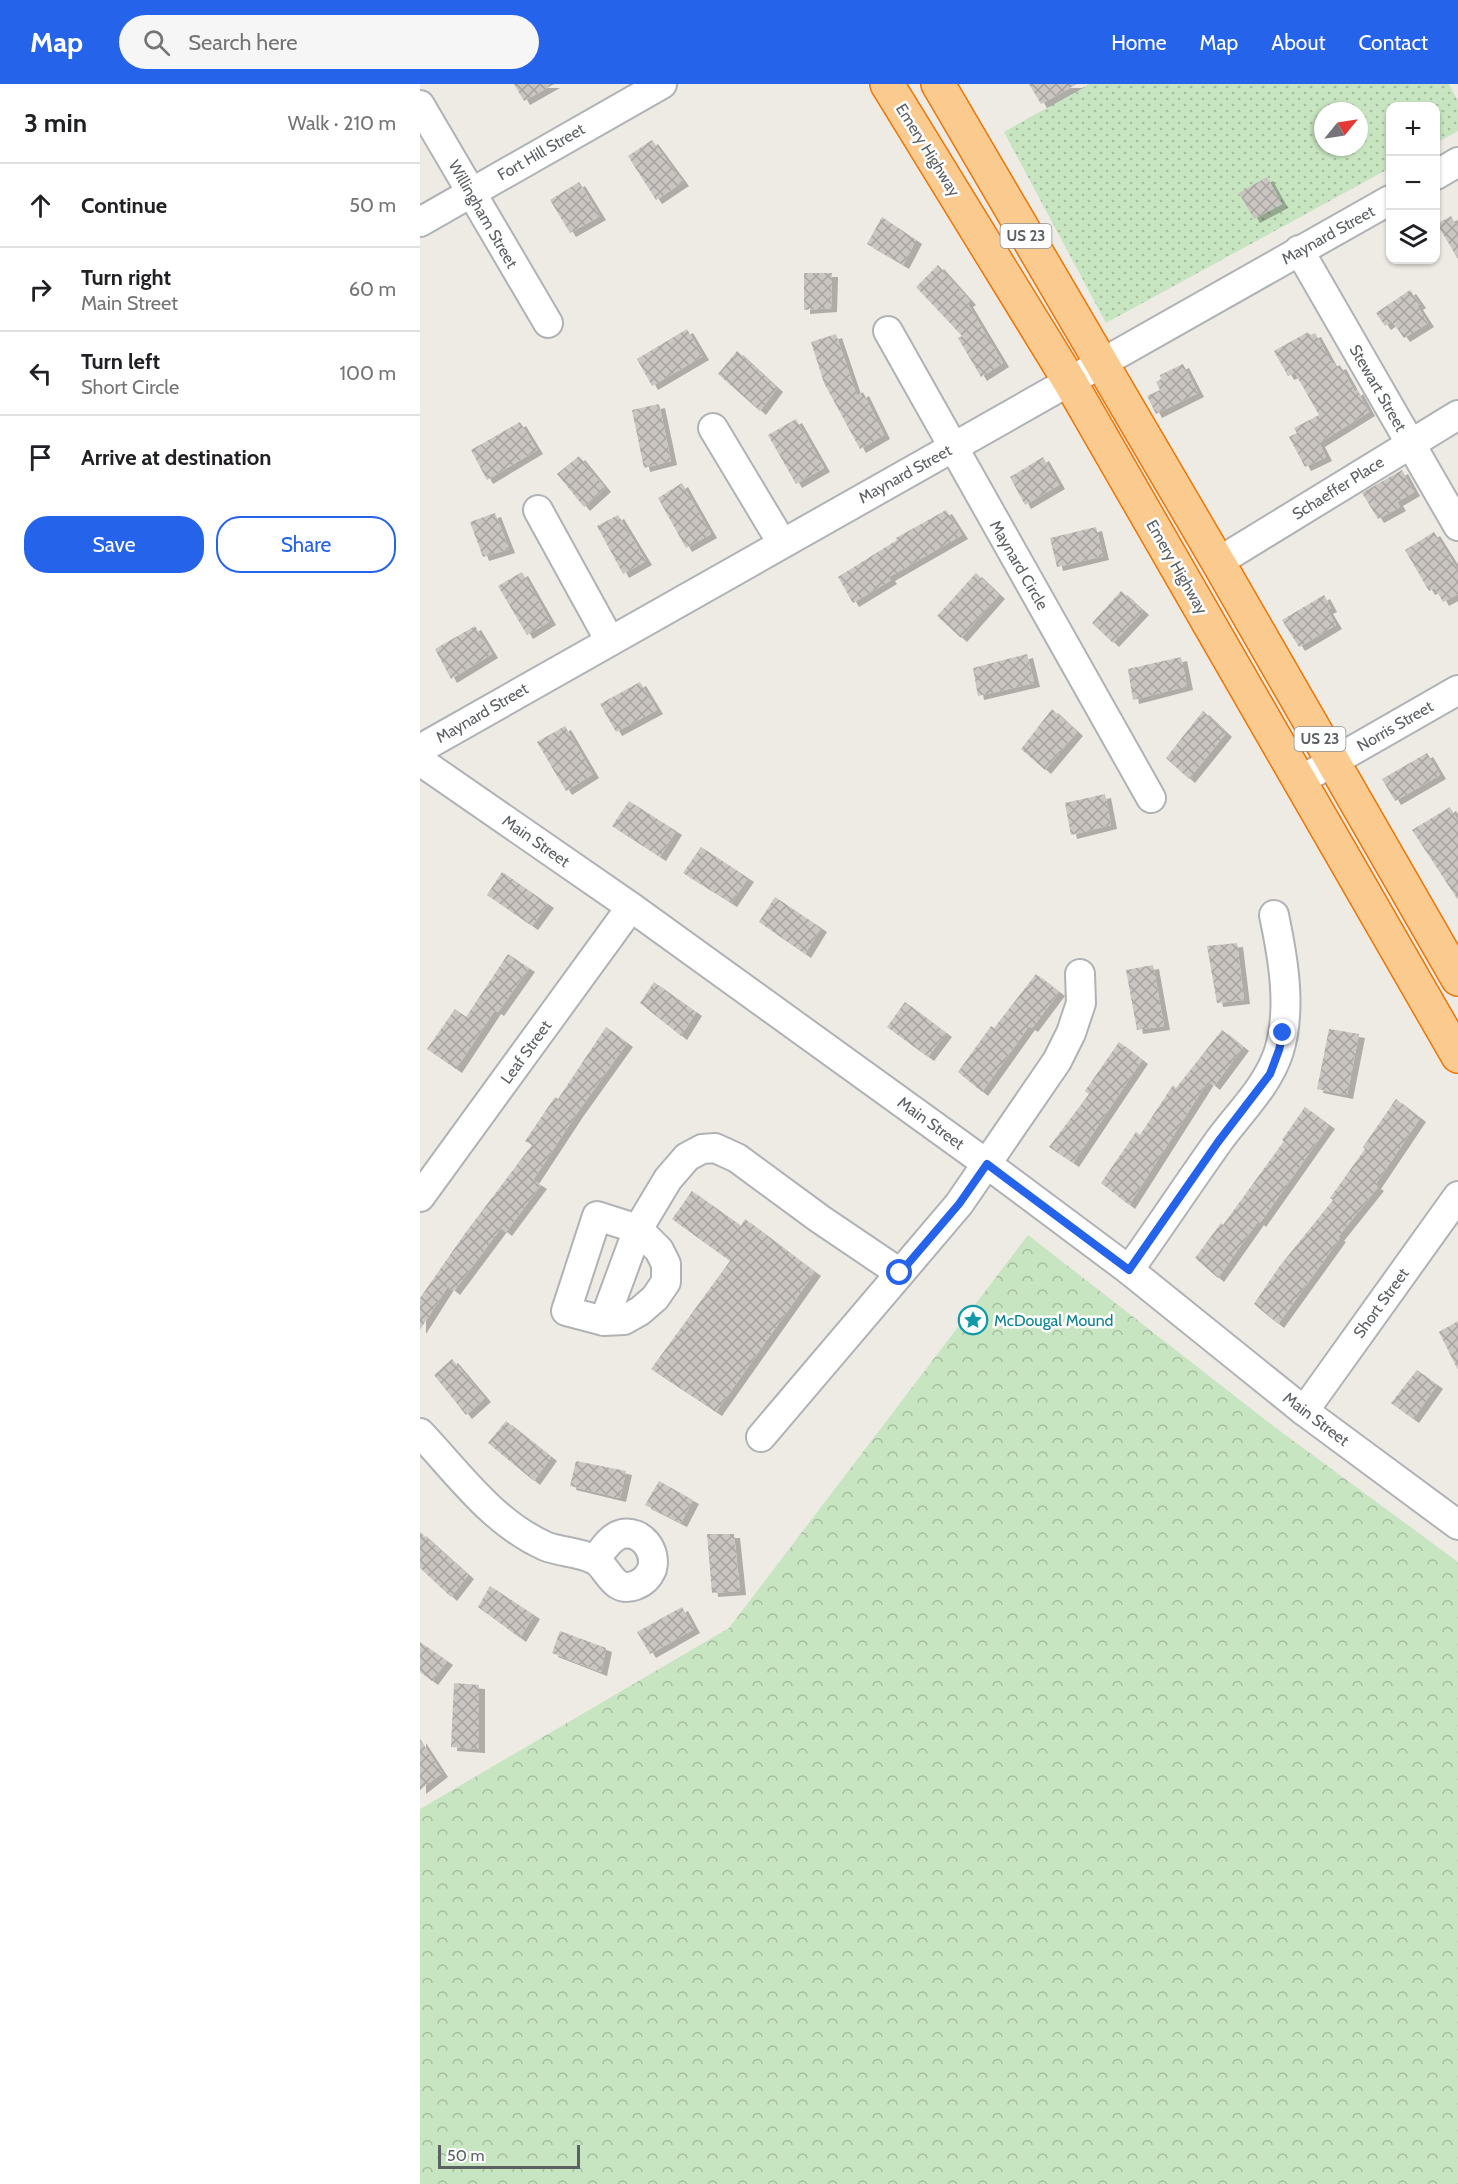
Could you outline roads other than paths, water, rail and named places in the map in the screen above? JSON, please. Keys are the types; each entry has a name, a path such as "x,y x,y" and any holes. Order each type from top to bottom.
{"highway":[{"name":"Emery Highway","path":"887,84 1070,382 1458,1056"},
{"name":"US 23","path":"938,84 1218,562 1458,979"}],"street":[{"name":"Fort Hill Street","path":"420,222 651,86"},
{"name":"Willingham Street","path":"420,105 548,323"},
{"path":"1440,173 1458,162"},
{"name":"Maynard Street","path":"420,749 1386,202"},
{"name":"Stewart Street","path":"1299,250 1458,526"},
{"name":"Maynard Circle","path":"888,331 1151,798"},
{"name":"Schaeffer Place","path":"1218,562 1458,415"},
{"path":"713,428 782,543"},
{"path":"538,510 610,641"},
{"name":"Norris Street","path":"1301,780 1458,690"},
{"name":"Main Street","path":"420,761 631,907 987,1164 1129,1270 1304,1410 1458,1525"},
{"name":"Leaf Street","path":"420,1197 631,907"},
{"path":"1129,1270 1218,1142 1270,1074 1283,1033 1284,1004 1284,963 1274,915"},
{"path":"761,1437 959,1204 987,1164 1057,1061 1071,1033 1081,1003 1080,974"},
{"path":"604,1321 638,1229 668,1179 687,1157 702,1149 715,1148 737,1158 820,1219 900,1273"},
{"name":"Short Street","path":"1304,1410 1453,1213"},
{"path":"597,1216 638,1229 659,1250 666,1264 666,1282 655,1298 640,1311 624,1320 604,1321 566,1311 597,1216"},
{"path":"420,1432 486,1505 514,1529 546,1546 596,1559"}],"place":[{"name":"McDougal Mound","path":"973,1320"}]}
